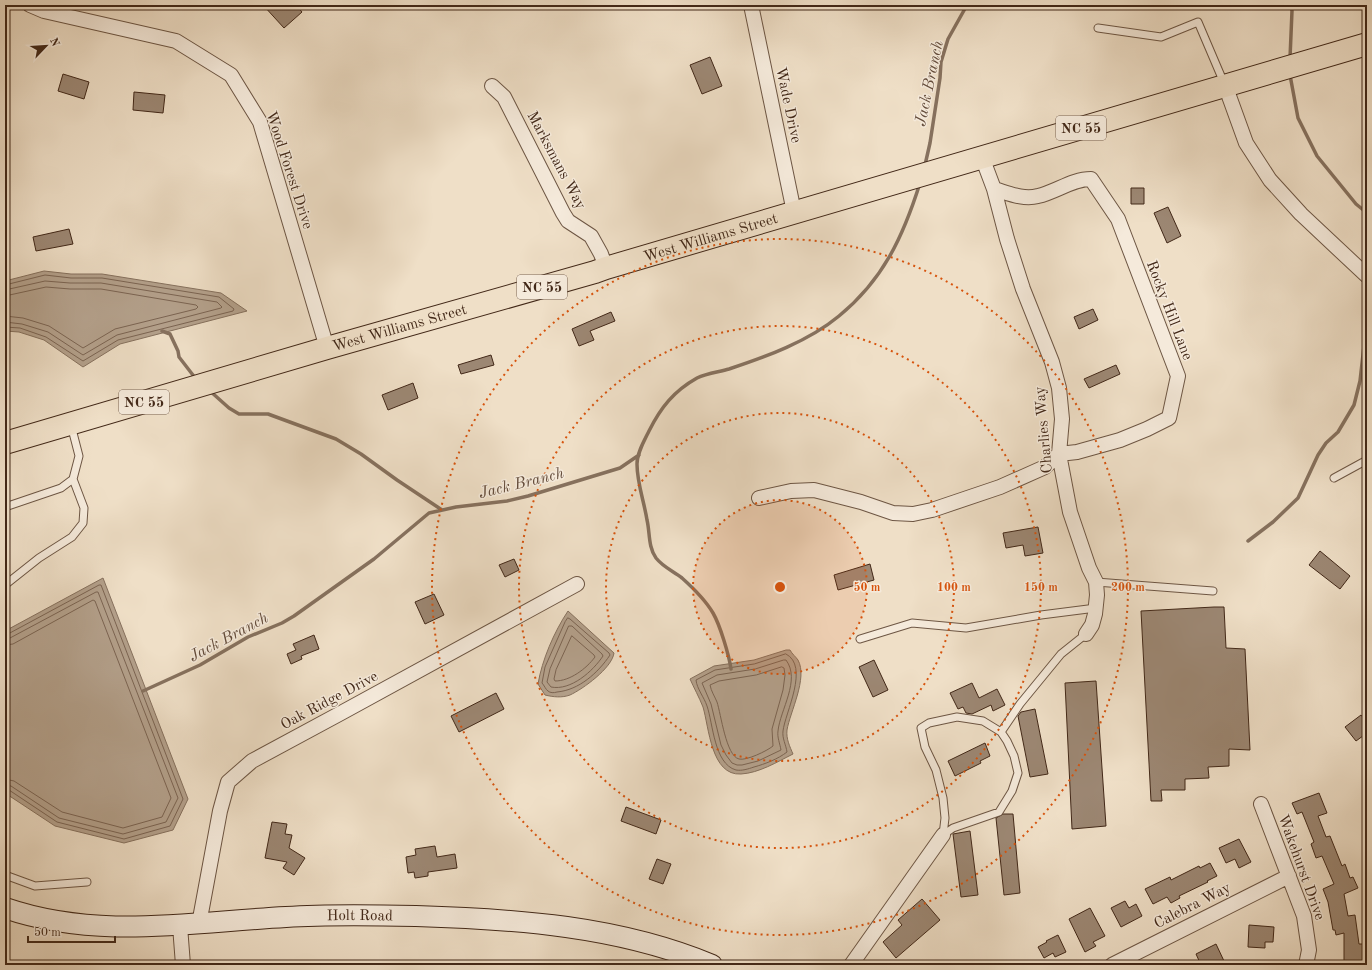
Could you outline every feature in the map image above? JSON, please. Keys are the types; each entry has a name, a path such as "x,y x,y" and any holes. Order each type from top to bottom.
{"main road":[{"name":"NC 55","path":"794,212 1367,44"},
{"name":"West Williams Street","path":"5,443 327,348 595,272 794,212"}],"street":[{"name":"Wood Forest Drive","path":"30,5 44,11 176,41 231,75 260,122 327,348"},
{"name":"Wade Drive","path":"751,5 794,212"},
{"name":"Marksmans Way","path":"492,86 504,97 568,221 591,236 601,254 606,268"},
{"path":"1225,86 1246,143 1270,180 1301,214 1367,276"},
{"name":"Charlies Way","path":"982,157 994,189 1007,239 1023,289 1052,362 1059,388 1062,419 1060,454 1070,512 1089,568 1096,582 1096,608 1092,625 1086,634"},
{"name":"Rocky Hill Lane","path":"994,189 1024,197 1037,197 1082,179 1091,179 1118,219 1178,376 1169,418 1120,440 1077,452 1060,454"},
{"path":"759,498 791,491 814,490 893,512 914,514 932,510 1000,487 1045,467 1060,454"},
{"name":"Oak Ridge Drive","path":"183,965 189,925 228,782 252,761 577,584"},
{"name":"Wakehurst Drive","path":"1261,804 1304,916 1309,950 1306,965"},
{"path":"851,965 943,835"},
{"name":"Calebra Way","path":"1112,965 1289,876"},
{"name":"Holt Road","path":"5,908 37,918 82,925 123,928 189,925 259,918 327,914 440,917 532,923 572,927 622,936 683,954 712,965"}],"lane":[{"path":"1098,28 1161,37 1198,22 1225,86"},
{"path":"5,585 39,558 72,537 83,523 84,508 73,479 79,456 71,424"},
{"path":"1334,478 1367,460"},
{"path":"5,507 61,488 73,479"},
{"path":"1096,582 1213,591"},
{"path":"860,639 912,623 966,628 1041,615 1096,608"},
{"path":"1001,732 1020,704 1053,663 1061,654 1086,634"},
{"path":"957,717 983,721 1001,732 1010,746 1018,773 1012,791 999,812 953,828 943,835 945,818 943,798 936,770 925,746 921,728 929,723 957,717"},
{"path":"5,875 34,886 87,882"}],"water":[{"path":"44,271 71,274 102,274 221,293 247,311 120,344 83,367 44,340 19,332 5,331 5,281"},
{"path":"103,578 188,799 173,830 124,843 55,826 5,793 5,631"},
{"path":"568,611 614,653 612,659 603,671 589,683 570,695 564,697 554,697 545,695 538,684 542,665 553,637"},
{"path":"790,650 798,660 801,667 800,685 787,730 788,740 793,754 768,767 754,772 741,774 731,773 723,767 717,759 710,738 703,707 690,679 714,666 754,660"}],"building":[{"path":"263,5 296,5 302,12 284,28"},
{"path":"710,57 722,86 702,94 690,65"},
{"path":"63,74 89,82 84,99 58,91"},
{"path":"134,92 165,95 163,113 133,110"},
{"path":"1131,188 1144,188 1144,204 1131,204"},
{"path":"1168,207 1181,236 1167,243 1154,213"},
{"path":"69,229 73,244 36,251 33,237"},
{"path":"1093,309 1098,320 1079,329 1074,317"},
{"path":"611,312 615,321 590,331 594,340 579,346 572,329"},
{"path":"491,355 494,365 461,374 458,365"},
{"path":"1116,365 1120,374 1089,388 1084,379"},
{"path":"413,383 418,398 388,410 382,395"},
{"path":"1038,527 1043,553 1025,556 1023,545 1006,548 1003,533"},
{"path":"1320,551 1350,576 1340,589 1309,565"},
{"path":"514,559 519,570 505,577 499,565"},
{"path":"870,564 874,580 838,590 834,575"},
{"path":"434,594 444,615 425,624 415,602"},
{"path":"1224,607 1226,648 1245,649 1250,750 1229,749 1229,766 1208,767 1209,778 1185,779 1185,790 1161,790 1162,801 1151,801 1141,611"},
{"path":"314,635 319,649 301,656 302,659 291,664 287,654 296,650 293,644"},
{"path":"874,660 888,690 873,697 859,667"},
{"path":"1096,681 1106,826 1072,829 1065,683"},
{"path":"972,683 979,698 997,689 1005,705 993,711 991,705 972,714 966,713 963,707 958,709 950,693"},
{"path":"496,693 504,709 459,732 451,716"},
{"path":"1035,709 1048,774 1030,777 1018,716 1021,712"},
{"path":"1361,715 1367,722 1367,733 1356,741 1345,727"},
{"path":"985,743 990,756 980,761 981,763 955,776 948,761"},
{"path":"1319,793 1327,813 1318,816 1326,837 1330,836 1342,866 1345,864 1350,878 1353,877 1358,888 1344,894 1348,916 1355,915 1359,944 1367,944 1367,965 1344,965 1344,933 1336,935 1335,930 1333,930 1328,902 1323,889 1334,884 1322,856 1316,858 1311,844 1314,842 1302,812 1297,814 1292,803"},
{"path":"626,807 661,820 656,834 621,821"},
{"path":"1003,814 1013,814 1020,893 1004,895 996,818"},
{"path":"272,822 287,824 285,834 292,835 289,848 305,858 294,875 283,868 287,862 265,858"},
{"path":"970,831 978,895 961,897 953,834"},
{"path":"1239,839 1251,862 1239,868 1235,859 1226,863 1219,848"},
{"path":"435,846 437,857 455,854 457,868 428,872 428,876 415,878 414,872 408,873 406,857 416,855 415,849"},
{"path":"657,859 671,864 663,884 649,879"},
{"path":"1210,863 1217,876 1179,896 1180,898 1171,903 1167,897 1153,904 1145,889 1170,877 1171,880 1199,866 1200,868"},
{"path":"922,899 940,920 896,958 883,942 902,925 898,920"},
{"path":"1125,901 1129,908 1136,904 1142,916 1121,927 1111,908"},
{"path":"1090,908 1105,936 1093,942 1096,946 1085,952 1069,919"},
{"path":"1249,925 1274,927 1273,942 1265,942 1265,948 1248,947"},
{"path":"1058,935 1066,952 1055,957 1053,953 1044,958 1038,947"},
{"path":"1216,944 1224,961 1216,965 1213,965 1212,961 1201,965 1196,954"}],"waterway":[{"name":"Jack Branch","path":"925,165 930,143 941,62 948,39 967,5"},
{"path":"1290,58 1291,5"},
{"path":"1290,75 1298,118 1317,156 1356,204 1367,213"},
{"name":"Jack Branch","path":"731,669 721,632 716,618 710,608 682,578 662,564 653,554 637,471 637,460 641,447 663,407 681,388 697,378 758,359 801,341 827,325 854,302 868,288 890,256 906,222 920,183"},
{"path":"162,331 170,334 178,351 179,357 196,379"},
{"path":"1248,541 1273,522 1298,498 1318,455 1326,443 1338,432 1354,405 1360,381 1364,346 1367,340"},
{"path":"210,391 229,408 239,414 268,414 336,439 361,454 442,510"},
{"name":"Jack Branch","path":"143,691 200,665 248,637 282,623 294,616 374,559 429,513 456,507 507,501 528,496 620,468 639,455"}]}
